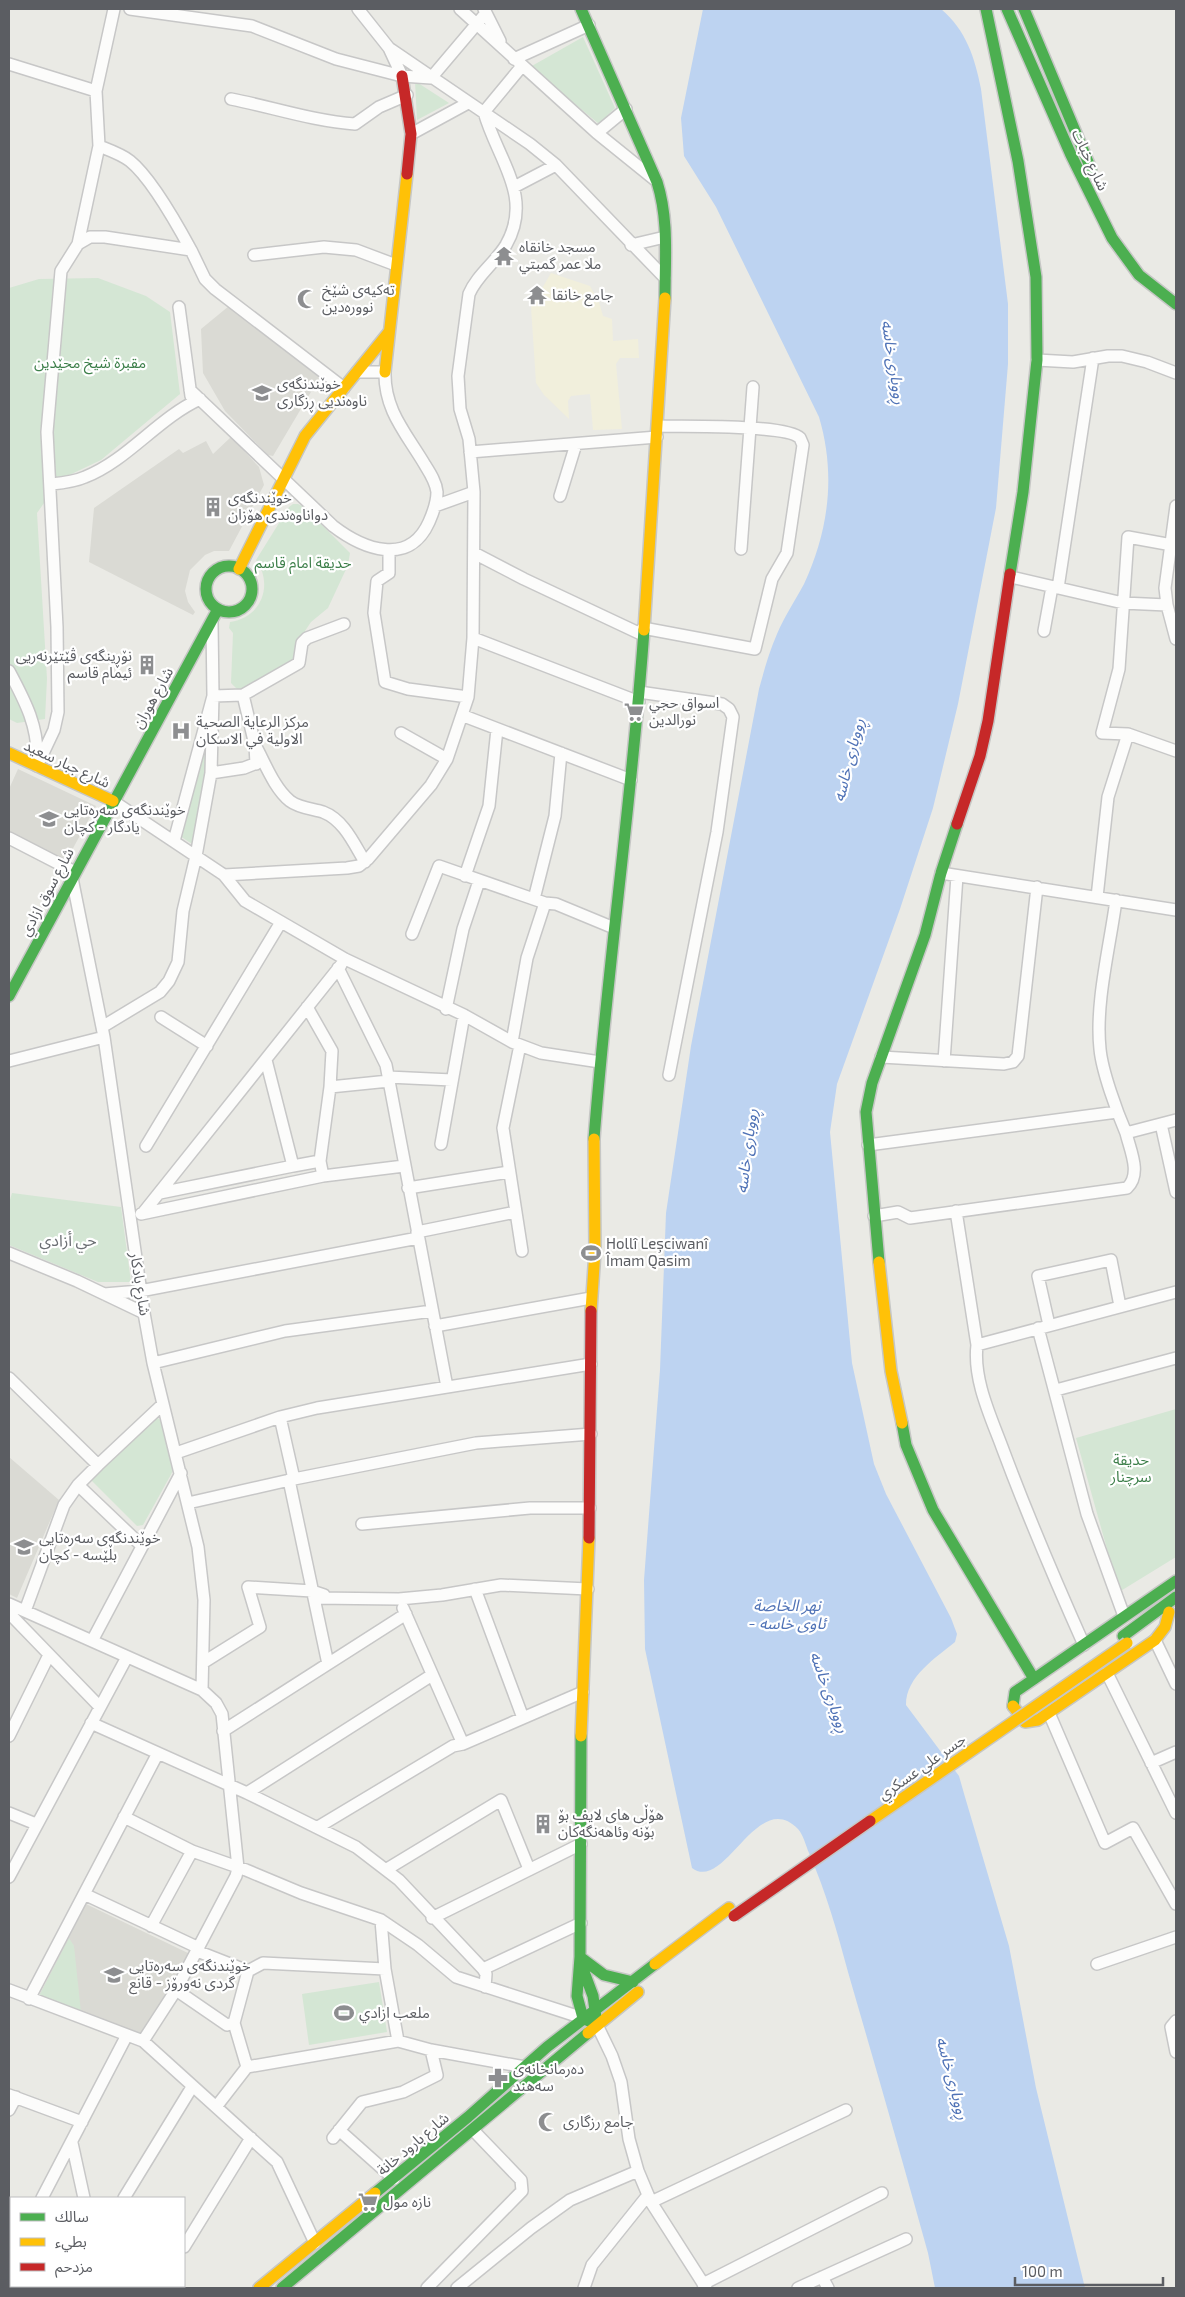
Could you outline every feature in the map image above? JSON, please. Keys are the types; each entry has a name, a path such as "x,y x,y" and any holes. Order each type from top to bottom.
{"street":[{"path":"130,9 212,14 252,26 336,59 402,76 431,78"},
{"path":"179,308 190,390 196,401 283,477 341,532 372,548 389,551 410,543 420,536 435,506 437,493 433,480 390,410 385,388 389,332 411,134 407,95 402,76 388,48 358,9"},
{"path":"460,9 598,133 657,182"},
{"path":"581,9 657,182 664,205 665,237 658,432 639,697 600,1062 593,1149 595,1251 591,1298 590,1508 583,1692 581,1923 578,1997 579,2008 583,2018"},
{"path":"986,9 1018,161 1036,277 1037,360 1023,492 988,721 980,756 941,873 925,935 881,1057 866,1112 874,1216 891,1371 906,1445 933,1510 1034,1679"},
{"name":"شارع خبات","path":"1006,9 1050,110 1112,240 1138,274 1175,299"},
{"name":"شارع خبات","path":"1024,9 1114,221 1144,265 1175,299"},
{"path":"431,78 477,24 485,11"},
{"path":"485,11 503,47"},
{"path":"37,766 54,730 58,712 57,627 47,432 61,271 78,244 99,146 96,91 110,12"},
{"path":"484,112 518,62 589,26"},
{"path":"388,48 484,112 556,165 665,278"},
{"path":"9,64 96,91"},
{"path":"231,99 299,113 326,122 355,124 379,107 407,95"},
{"path":"411,134 468,103"},
{"path":"598,133 626,109"},
{"path":"224,875 347,868 365,862 425,793 447,758 464,716 468,697 473,638 474,492 470,452 460,409 458,376 467,299 474,284 501,253 512,232 517,209 514,187 490,133 484,112"},
{"path":"99,146 126,158 136,166 174,220 205,279 344,388"},
{"path":"514,187 556,165"},
{"path":"78,244 90,237 105,237 191,250"},
{"path":"631,244 665,237"},
{"path":"254,255 324,247 356,250 396,265"},
{"path":"239,568 305,436 389,332"},
{"path":"1037,360 1073,362 1108,356 1134,358 1176,373"},
{"path":"1044,631 1055,587 1093,358"},
{"path":"357,372 385,372"},
{"path":"740,549 751,428 752,387"},
{"path":"51,484 74,481 99,470 196,401"},
{"path":"470,452 576,444 658,432 751,428 796,433 803,445 787,553 772,579 754,649 643,632 524,580 474,553"},
{"path":"560,496 576,444"},
{"path":"435,506 474,492"},
{"path":"1176,506 1165,588 1167,605 1175,627 1176,639"},
{"path":"1172,545 1128,538 1119,669 1102,733 1128,734 1176,751"},
{"path":"389,551 389,573 377,581 374,614 385,682 408,689 468,697"},
{"path":"225,566 239,568 245,573 250,582 251,593 248,600 237,610 230,612 218,609 212,605 207,595 207,583 210,576 225,566"},
{"path":"1010,577 1123,603 1167,605"},
{"name":"شارع هوران","path":"112,802 218,609"},
{"path":"9,1061 103,1032 155,996 169,981 178,962 183,911 196,856 211,773 212,621"},
{"path":"213,696 243,695 299,663 302,643 307,638 344,624"},
{"path":"473,638 639,697 722,704 729,709 733,717 717,832 669,1075"},
{"path":"9,671 34,724 38,743 37,766"},
{"path":"243,695 260,762 280,790 296,805 327,814 338,820 365,862"},
{"path":"174,841 213,696"},
{"path":"464,716 631,780"},
{"path":"465,876 489,806 497,729"},
{"path":"401,733 447,758"},
{"path":"1097,897 1108,797 1128,734"},
{"name":"شارع جبار سعيد","path":"9,753 112,802"},
{"path":"522,1251 503,1128 527,958 540,901 555,816 561,753"},
{"path":"211,773 244,768 260,762"},
{"path":"112,802 224,875 241,898 282,922 342,964 464,1015 516,1043 541,1053 600,1062"},
{"name":"شارع سوق ازادي","path":"9,996 112,802"},
{"path":"9,838 74,875"},
{"path":"412,934 439,866 540,901 556,904 614,928"},
{"path":"941,873 1176,910"},
{"name":"شارع بادكار","path":"74,875 103,1032 140,1291 153,1363 188,1504 202,1582 204,1662 202,1690"},
{"path":"944,1061 957,876"},
{"path":"446,1009 463,929 479,881"},
{"path":"881,1057 1004,1064 1012,1062 1018,1056 1037,887"},
{"path":"874,1216 898,1212 910,1218 1127,1188 1133,1182 1135,1174 1126,1133 1100,1049 1101,1004 1116,900"},
{"path":"146,1146 282,922"},
{"path":"143,1213 342,964"},
{"path":"342,964 380,1051 388,1079 447,1387"},
{"path":"307,1007 332,1051 330,1087 320,1161 323,1176"},
{"path":"441,1144 464,1015"},
{"path":"161,1016 207,1046"},
{"path":"266,1060 292,1166"},
{"path":"330,1087 388,1079 452,1080"},
{"path":"868,1145 1118,1112"},
{"path":"1126,1133 1176,1120"},
{"path":"1161,1124 1176,1192"},
{"path":"160,1193 320,1161"},
{"path":"130,1217 323,1176 404,1166"},
{"path":"408,1188 509,1172"},
{"path":"956,1211 977,1344 975,1361 988,1410 1035,1534 1084,1645"},
{"path":"104,1294 140,1291 417,1235 516,1212"},
{"path":"9,1253 144,1313"},
{"path":"1120,1306 1111,1260 1038,1276 1044,1326 1056,1390 1087,1514 1124,1616"},
{"path":"977,1344 1176,1292"},
{"path":"435,1326 591,1298"},
{"path":"153,1363 285,1331 432,1311"},
{"path":"1056,1390 1176,1358"},
{"path":"176,1453 280,1417 317,1408 591,1364"},
{"path":"9,1378 98,1465"},
{"path":"25,1611 64,1505 78,1485 163,1404"},
{"path":"280,1417 328,1664"},
{"path":"188,1504 291,1480 476,1443 591,1434"},
{"path":"92,1641 181,1473"},
{"path":"78,1485 142,1546"},
{"path":"362,1524 530,1508 590,1508"},
{"path":"1173,1610 1156,1640 1050,1713 1030,1723 1021,1719 1012,1705 1015,1692 1176,1581"},
{"path":"204,1662 260,1627 248,1587 336,1598 399,1599 501,1585 588,1589"},
{"path":"475,1589 523,1718"},
{"path":"1125,1640 1176,1597"},
{"path":"399,1599 463,1744"},
{"path":"9,1604 202,1690 216,1703 222,1714 238,1868 236,1876 176,1990 143,2041"},
{"path":"1125,1640 1173,1610"},
{"path":"9,1613 100,1707"},
{"path":"223,1731 406,1614"},
{"name":"جسر علي عسكري","path":"732,1912 1125,1640"},
{"path":"1156,1640 1176,1684"},
{"path":"9,1736 49,1655"},
{"path":"9,1877 127,1657"},
{"path":"1107,1673 1176,1814"},
{"path":"247,1793 432,1675"},
{"path":"318,1827 454,1746 463,1744 583,1692"},
{"path":"1050,1713 1105,1843 1133,1828 1175,1898"},
{"path":"91,1723 247,1793 356,1847 387,1868 432,1918 483,1969 486,1974 485,1987"},
{"path":"1150,1763 1176,1752"},
{"path":"29,1999 158,1753"},
{"path":"387,1868 501,1800 529,1869"},
{"path":"9,1813 36,1824"},
{"path":"124,1817 192,1851 301,1893 381,1920 418,1945 451,1974 597,2024"},
{"path":"432,1918 581,1844"},
{"path":"151,1926 192,1851"},
{"path":"84,1894 248,1971"},
{"name":"شارع بارود خانة","path":"259,2288 394,2179 583,2018 732,1912"},
{"name":"شارع بارود خانة","path":"282,2288 732,1912"},
{"path":"381,1920 385,1969 398,2041"},
{"path":"483,1969 581,1923"},
{"path":"1097,1964 1176,1937"},
{"path":"580,1959 604,1975 633,1982"},
{"path":"580,1959 596,2009 597,2024 612,2056 621,2082 629,2139 638,2171 649,2198 704,2286 882,2193"},
{"path":"247,2067 234,2023 248,1971 263,1963 385,1969"},
{"path":"9,1990 143,2041 192,2087 278,2162 314,2244"},
{"path":"176,1990 227,2024 234,2023"},
{"path":"1176,2022 1171,2027 1176,2052"},
{"path":"43,2197 127,2035"},
{"path":"216,2106 247,2067 398,2041 431,2050 525,2067"},
{"path":"547,2048 557,2059"},
{"path":"394,2179 336,2134 362,2102 403,2092 437,2075 431,2050"},
{"path":"125,2197 192,2087"},
{"path":"9,2110 12,2096 82,2122"},
{"path":"584,2288 592,2265 649,2198 846,2110"},
{"path":"427,2288 522,2191 521,2180 473,2130"},
{"path":"185,2245 251,2138"},
{"path":"72,2143 84,2197"},
{"path":"457,2288 531,2228 570,2200 638,2171"},
{"path":"798,2288 906,2240"},
{"path":"822,2277 828,2288"}],"shaded area":[{"name":"خوێندنگەی ناوەندیی ڕزگاری","path":"229,306 321,375 273,456 268,455 225,411 203,373 201,329"},
{"path":"231,437 259,467 264,485 229,551 214,551 205,555 190,570 185,591 188,602 195,612 193,615 89,562 94,508 179,449 183,453 206,441 213,454"},
{"name":"خوێندنگەی سەرەتایی یادگار - کچان","path":"18,769 96,806 65,863 9,833 9,789"},
{"name":"خوێندنگەی سەرەتایی بڵێسە - کچان","path":"9,1457 59,1500 17,1598 9,1594"},
{"name":"خوێندنگەی سەرەتایی گردی نەورۆز - قانع","path":"86,1904 190,1954 144,2037 39,1996"}],"green space":[{"path":"583,37 615,108 599,124 530,67"},
{"path":"415,81 449,103 417,120"},
{"name":"مقبرة شيخ محێدین","path":"98,278 146,296 170,312 180,394 101,460 61,479 37,513 47,679 45,719 17,723 9,719 9,288 39,279"},
{"name":"حديقة امام قاسم","path":"293,504 304,507 350,553 348,565 328,608 311,622 305,631 306,660 274,680 256,687 238,690 231,683 233,633 229,628 230,622 250,614 257,607 264,590 264,580 256,560 289,507"},
{"path":"208,728 205,781 192,844 180,836"},
{"path":"12,1193 121,1207 131,1282 98,1282 9,1245 9,1203"},
{"name":"حديقة سرچنار","path":"1176,1409 1176,1557 1119,1592 1076,1438"},
{"path":"156,1416 162,1422 174,1469 143,1525 137,1526 92,1481 93,1476"},
{"path":"69,1938 74,1946 81,2012 39,1996"},
{"name":"ملعب ازادي","path":"379,1982 387,2032 309,2045 302,1994"}],"sand":[{"path":"551,273 590,286 599,302 603,316 612,319 613,341 638,339 639,358 620,358 616,364 622,429 593,430 590,394 571,396 568,401 569,419 544,395 536,383 531,307"}],"water":[{"name":"نهر الخاصة - ئاوی خاسە","path":"703,9 941,9 957,26 968,45 976,66 981,89 1008,304 1008,364 996,508 958,704 933,808 900,909 837,1084 830,1132 852,1363 874,1464 886,1494 951,1618 957,1634 955,1642 931,1661 916,1677 907,1695 906,1705 959,1776 1009,1946 1036,2088 1085,2288 935,2288 928,2253 835,1927 821,1882 803,1837 798,1829 783,1820 769,1821 755,1829 717,1867 704,1872 692,1868 645,1649 644,1580 660,1370 666,1213 691,1046 759,689 777,634 813,564 824,522 828,481 824,438 819,417 716,207 684,156 681,118"}],"traffic: fast":[{"path":"581,9 657,182 665,225 665,298"},
{"path":"986,9 1018,161 1036,277 1037,360 1023,492 1010,574"},
{"path":"1007,9 1071,155 1112,238 1139,275 1176,304"},
{"path":"1024,9 1091,169"},
{"path":"229,566 242,570 248,576 252,589 248,602 242,608 229,612 216,608 210,602 206,589 210,576 216,570 229,566"},
{"path":"9,996 218,609"},
{"path":"594,1139 644,630"},
{"path":"879,1262 866,1112 872,1083 925,935 941,873 957,824"},
{"path":"902,1423 906,1445 933,1510 1034,1679"},
{"path":"1013,1706 1015,1692 1176,1581"},
{"path":"1123,1636 1176,1597"},
{"path":"580,1961 593,1996 597,2025 583,2018 577,1996 580,1957 581,1736"},
{"path":"580,1957 604,1975 633,1982"},
{"path":"375,2193 468,2117 547,2047 655,1964"},
{"path":"282,2288 588,2033"}],"traffic: slow":[{"path":"385,372 407,174"},
{"path":"644,630 665,298"},
{"path":"239,569 305,436 389,332"},
{"path":"9,753 113,801"},
{"path":"591,1311 595,1251 594,1139"},
{"path":"879,1262 891,1371 902,1423"},
{"path":"581,1736 589,1538"},
{"path":"1013,1706 1025,1722 1038,1720 1155,1640 1165,1627 1169,1612"},
{"path":"870,1821 1127,1643"},
{"path":"655,1964 729,1908"},
{"path":"588,2033 638,1992"},
{"path":"259,2288 375,2193"}],"traffic: jam":[{"path":"402,76 411,134 407,174"},
{"path":"957,824 980,756 988,721 1010,574"},
{"path":"589,1538 591,1311"},
{"path":"734,1916 870,1821"}],"place":[{"name":"مسجد خانقاه ملا عمر گمبتي","path":"504,256"},
{"name":"جامع خانقا","path":"537,295"},
{"name":"تەکیەی شێخ نوورەدین","path":"307,299"},
{"name":"خوێندنگەی ناوەندیی ڕزگاری","path":"262,393"},
{"name":"خوێندنگەی دواناوەندی هۆزان","path":"213,507"},
{"name":"نۆڕینگەی ڤێتێرنەریی ئیمام قاسم","path":"147,665"},
{"name":"اسواق حجي نورالدين","path":"634,712"},
{"name":"مركز الرعاية الصحية الاولية في الاسكان","path":"181,731"},
{"name":"خوێندنگەی سەرەتایی یادگار - کچان","path":"49,819"},
{"name":"Hollî Leşciwanî Îmam Qasim","path":"591,1253"},
{"name":"خوێندنگەی سەرەتایی بڵێسە - کچان","path":"24,1547"},
{"name":"هۆڵی های لایف بۆ بۆنە وئاهەنگەکان","path":"543,1824"},
{"name":"خوێندنگەی سەرەتایی گردی نەورۆز - قانع","path":"114,1975"},
{"name":"ملعب ازادي","path":"344,2013"},
{"name":"دەرمانخانەی سەهند","path":"498,2078"},
{"name":"جامع رزگاری","path":"548,2122"},
{"name":"نازه مول","path":"368,2202"}],"district":[{"name":"حي أزادي","path":"68,1240"}],"water label":[{"name":"ڕووباری خاسە","path":"894,362"},
{"name":"ڕووباری خاسە","path":"848,760"},
{"name":"ڕووباری خاسە","path":"746,1151"},
{"name":"ڕووباری خاسە","path":"830,1692"},
{"name":"ڕووباری خاسە","path":"953,2078"}]}
